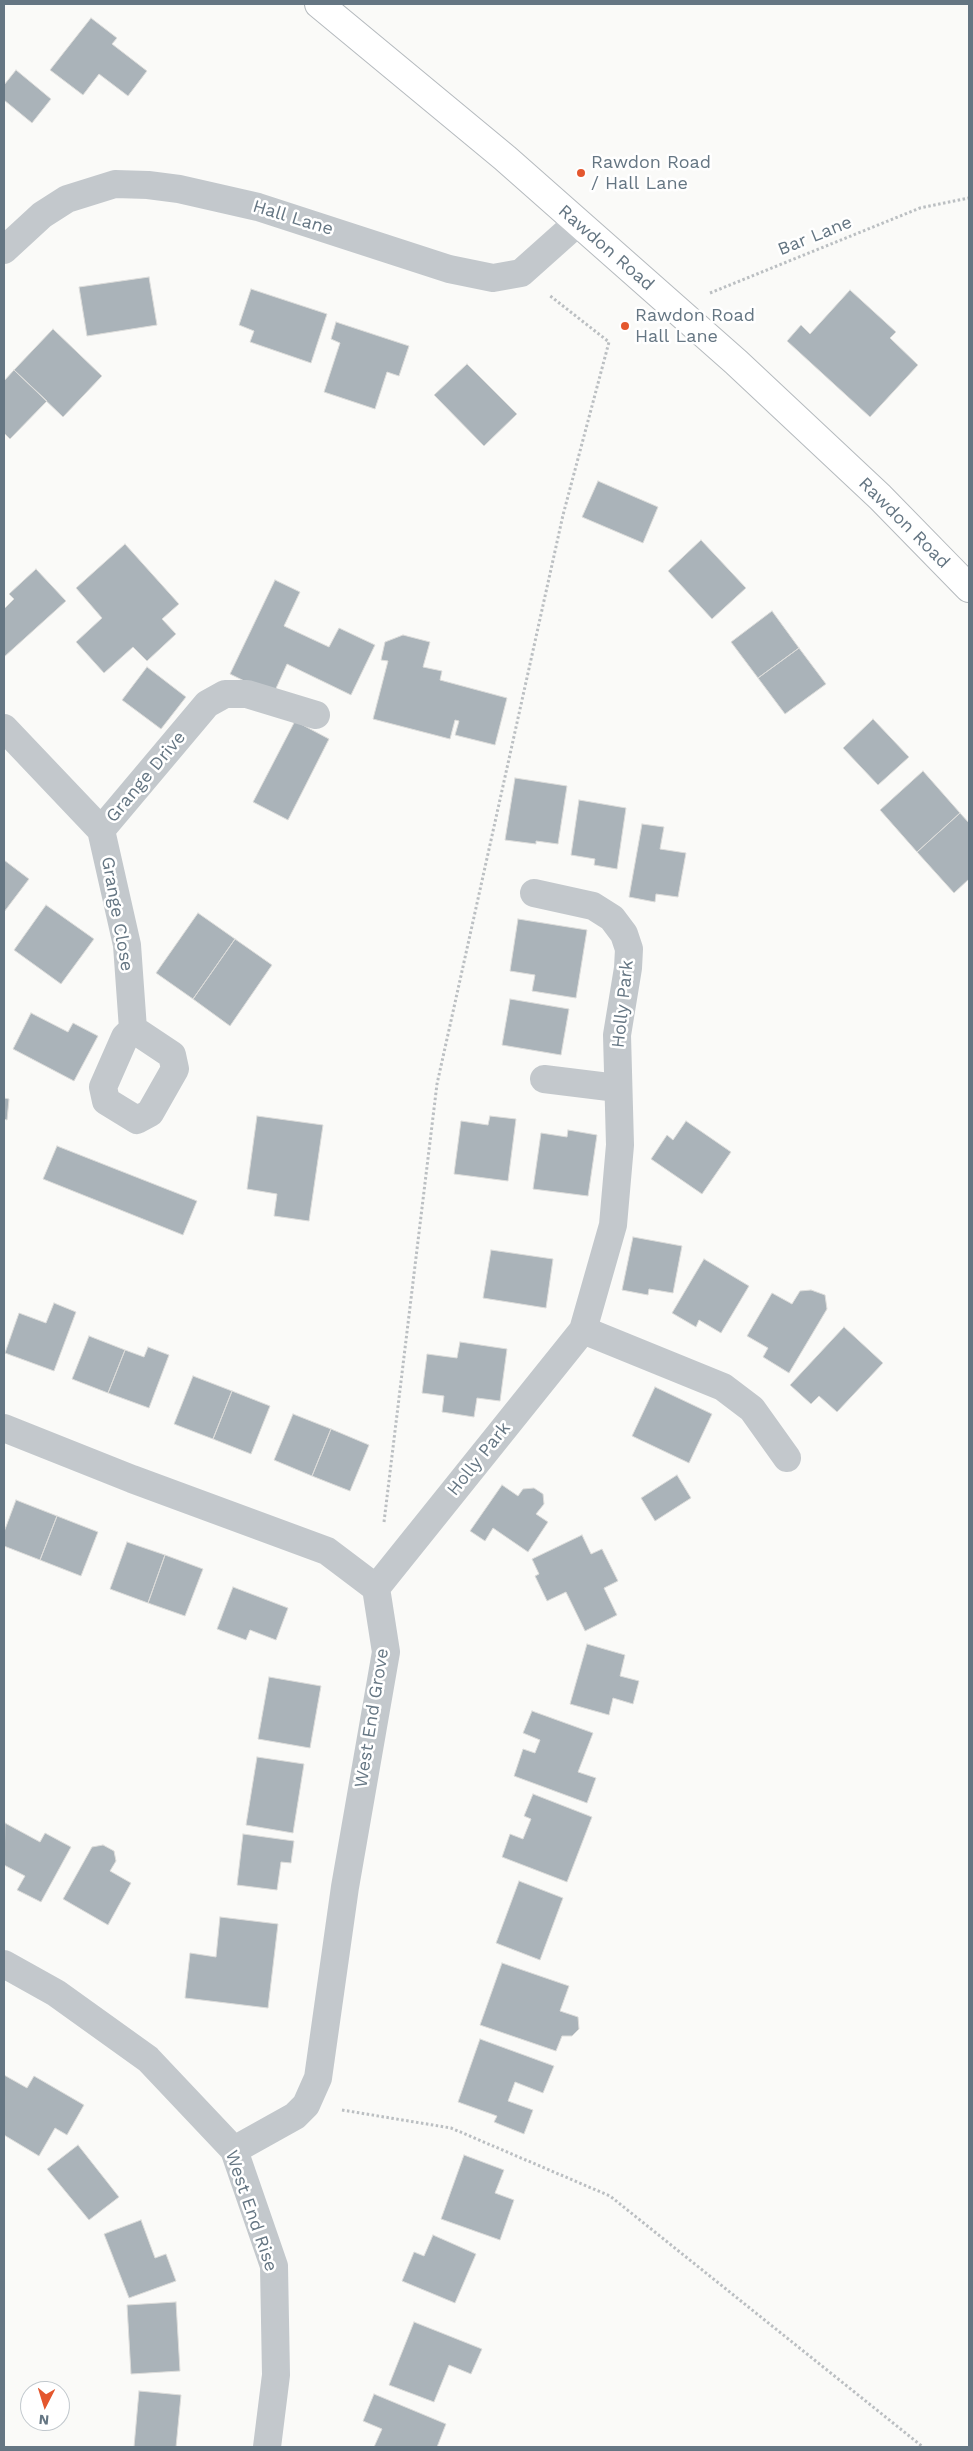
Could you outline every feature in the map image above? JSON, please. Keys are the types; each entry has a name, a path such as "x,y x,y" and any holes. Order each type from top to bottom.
{"main road":[{"name":"Rawdon Road","path":"319,4 505,158 736,362 880,496 969,588"}],"street":[{"name":"Hall Lane","path":"4,250 42,215 67,198 115,184 148,185 179,189 258,207 474,276 492,278 521,273"},
{"path":"521,273 578,223"},
{"name":"Grange Drive","path":"4,728 101,830 207,704 225,694 247,694 316,715"},
{"name":"Grange Close","path":"101,830 127,945 132,1029"},
{"name":"Holly Park","path":"376,1588 583,1330 613,1225 620,1145 617,1035 629,949 624,934 612,918 594,906 534,893"},
{"path":"544,1079 617,1088"},
{"path":"583,1330 724,1387 752,1409 787,1458"},
{"path":"4,1428 132,1479 327,1551 376,1588"},
{"name":"West End Grove","path":"234,2150 295,2116 306,2105 318,2078 345,1887 386,1652 376,1588"},
{"name":"West End Rise","path":"4,1964 56,1993 148,2059 234,2150 274,2266 276,2376 267,2447"}],"path":[{"name":"Bar Lane","path":"673,307 920,208 969,198"},
{"path":"383,1529 438,1084 563,515 609,342 521,273"},
{"path":"306,2105 451,2128 610,2196 923,2447"}],"building":[{"path":"91,18 117,38 112,44 147,71 128,96 99,74 83,95 50,70"},
{"path":"16,70 51,99 32,123 4,100 4,85"},
{"path":"149,277 157,325 87,336 79,287"},
{"path":"251,289 327,314 311,363 250,342 254,331 239,325"},
{"path":"850,290 896,332 890,338 918,365 870,417 787,341 801,325 810,334"},
{"path":"336,322 409,346 399,376 387,372 375,409 324,392 340,343 331,339"},
{"path":"53,329 102,376 63,417 14,370"},
{"path":"467,364 517,414 484,446 434,395"},
{"path":"14,370 47,401 10,439 4,433 4,381"},
{"path":"598,481 658,507 643,543 582,517"},
{"path":"701,540 746,588 712,619 668,571"},
{"path":"125,544 179,604 162,619 176,634 147,661 133,647 104,673 76,642 102,618 76,588"},
{"path":"36,569 66,601 4,657 4,609 14,599 9,594"},
{"path":"275,580 300,592 284,626 329,647 339,628 375,645 351,695 287,664 273,695 230,674"},
{"path":"772,611 799,648 758,678 731,642"},
{"path":"403,635 430,642 423,667 442,671 440,680 507,698 495,745 455,735 459,721 455,720 450,739 373,719 388,661 381,660 385,642"},
{"path":"799,648 826,684 785,714 758,678"},
{"path":"147,667 186,697 161,729 122,700"},
{"path":"873,719 909,757 878,785 843,748"},
{"path":"295,721 329,739 288,820 253,802"},
{"path":"923,771 960,813 917,852 880,810"},
{"path":"515,778 567,786 558,844 536,841 536,844 505,840"},
{"path":"579,800 626,808 617,869 594,865 595,859 571,855"},
{"path":"960,813 969,823 969,879 954,893 917,852"},
{"path":"642,824 664,827 660,849 686,853 678,897 656,894 655,902 629,897"},
{"path":"4,860 29,879 4,912"},
{"path":"46,905 94,939 61,984 14,950"},
{"path":"198,913 235,939 193,999 156,973"},
{"path":"518,919 587,930 576,998 532,991 535,975 510,971"},
{"path":"235,939 272,965 230,1026 193,999"},
{"path":"510,999 569,1009 561,1055 502,1045"},
{"path":"31,1013 68,1032 73,1023 98,1036 74,1081 13,1049"},
{"path":"4,1098 9,1099 7,1120 4,1119"},
{"path":"257,1116 323,1125 309,1221 274,1216 277,1194 247,1189"},
{"path":"490,1116 516,1119 508,1181 454,1174 461,1121 488,1125"},
{"path":"686,1121 731,1152 702,1194 651,1159 667,1135 673,1140"},
{"path":"568,1130 597,1135 588,1196 533,1189 541,1133 567,1137"},
{"path":"57,1146 197,1201 183,1235 43,1179"},
{"path":"633,1237 682,1246 673,1293 649,1289 648,1295 622,1290"},
{"path":"491,1250 553,1259 546,1308 483,1298"},
{"path":"704,1259 749,1286 721,1333 699,1320 696,1327 672,1313"},
{"path":"811,1290 825,1295 827,1309 789,1373 763,1357 768,1348 747,1336 772,1293 792,1304 800,1291"},
{"path":"54,1303 76,1312 54,1371 5,1353 19,1313 46,1323"},
{"path":"844,1327 883,1363 837,1412 819,1396 811,1404 790,1385"},
{"path":"89,1336 125,1350 108,1393 72,1379"},
{"path":"460,1342 507,1349 500,1401 477,1398 474,1417 442,1412 444,1396 422,1393 427,1354 457,1358"},
{"path":"148,1347 169,1355 149,1408 108,1393 125,1350 144,1357"},
{"path":"193,1376 232,1391 213,1439 174,1424"},
{"path":"655,1387 712,1414 689,1463 632,1436"},
{"path":"232,1391 270,1406 251,1454 213,1439"},
{"path":"293,1414 331,1429 312,1476 274,1460"},
{"path":"331,1429 369,1445 350,1491 312,1476"},
{"path":"677,1475 691,1498 655,1521 641,1498"},
{"path":"502,1485 518,1496 523,1489 534,1488 543,1494 544,1504 536,1514 548,1522 528,1552 493,1528 485,1541 470,1531"},
{"path":"16,1500 57,1516 40,1560 4,1546 4,1532"},
{"path":"57,1516 98,1532 81,1576 40,1560"},
{"path":"582,1535 591,1554 602,1549 618,1581 604,1588 617,1615 585,1631 566,1592 547,1601 535,1576 539,1574 532,1559"},
{"path":"127,1542 165,1555 148,1603 110,1589"},
{"path":"165,1555 203,1569 185,1616 148,1603"},
{"path":"233,1587 288,1608 276,1640 250,1630 246,1640 217,1629"},
{"path":"587,1644 625,1655 620,1676 639,1681 633,1704 613,1698 609,1715 570,1704"},
{"path":"269,1677 321,1686 310,1748 258,1739"},
{"path":"532,1711 593,1733 578,1772 596,1778 587,1803 514,1776 523,1749 535,1753 540,1740 523,1733"},
{"path":"257,1757 304,1764 293,1833 246,1825"},
{"path":"533,1794 592,1817 567,1882 502,1857 510,1834 523,1839 531,1819 524,1816"},
{"path":"5,1823 40,1842 45,1833 71,1847 41,1902 17,1890 25,1876 4,1865"},
{"path":"243,1834 294,1841 291,1863 281,1862 277,1890 237,1885"},
{"path":"103,1845 114,1851 116,1861 110,1871 131,1883 108,1925 63,1899 92,1847"},
{"path":"519,1881 563,1898 540,1960 496,1943"},
{"path":"220,1917 278,1924 268,2008 185,1998 190,1953 216,1957"},
{"path":"502,1963 569,1986 560,2011 578,2017 579,2029 572,2036 562,2036 556,2051 480,2025"},
{"path":"480,2039 554,2066 543,2093 515,2082 508,2101 533,2110 524,2134 494,2122 497,2116 458,2102"},
{"path":"4,2075 27,2088 34,2076 84,2105 67,2135 55,2128 39,2156 4,2135"},
{"path":"78,2145 119,2197 89,2220 47,2169"},
{"path":"464,2155 504,2170 495,2193 514,2200 500,2240 441,2219"},
{"path":"141,2220 155,2258 166,2254 176,2281 129,2298 104,2234"},
{"path":"433,2235 476,2254 455,2303 402,2281 414,2252 424,2256"},
{"path":"176,2302 180,2371 131,2374 127,2305"},
{"path":"414,2322 482,2349 471,2374 449,2365 434,2402 389,2385"},
{"path":"139,2391 181,2395 176,2447 134,2447"},
{"path":"374,2394 446,2424 437,2447 374,2447 382,2429 363,2421"}],"place":[{"name":"Rawdon Road / Hall Lane","path":"581,173"},
{"name":"Rawdon Road Hall Lane","path":"625,326"}]}
